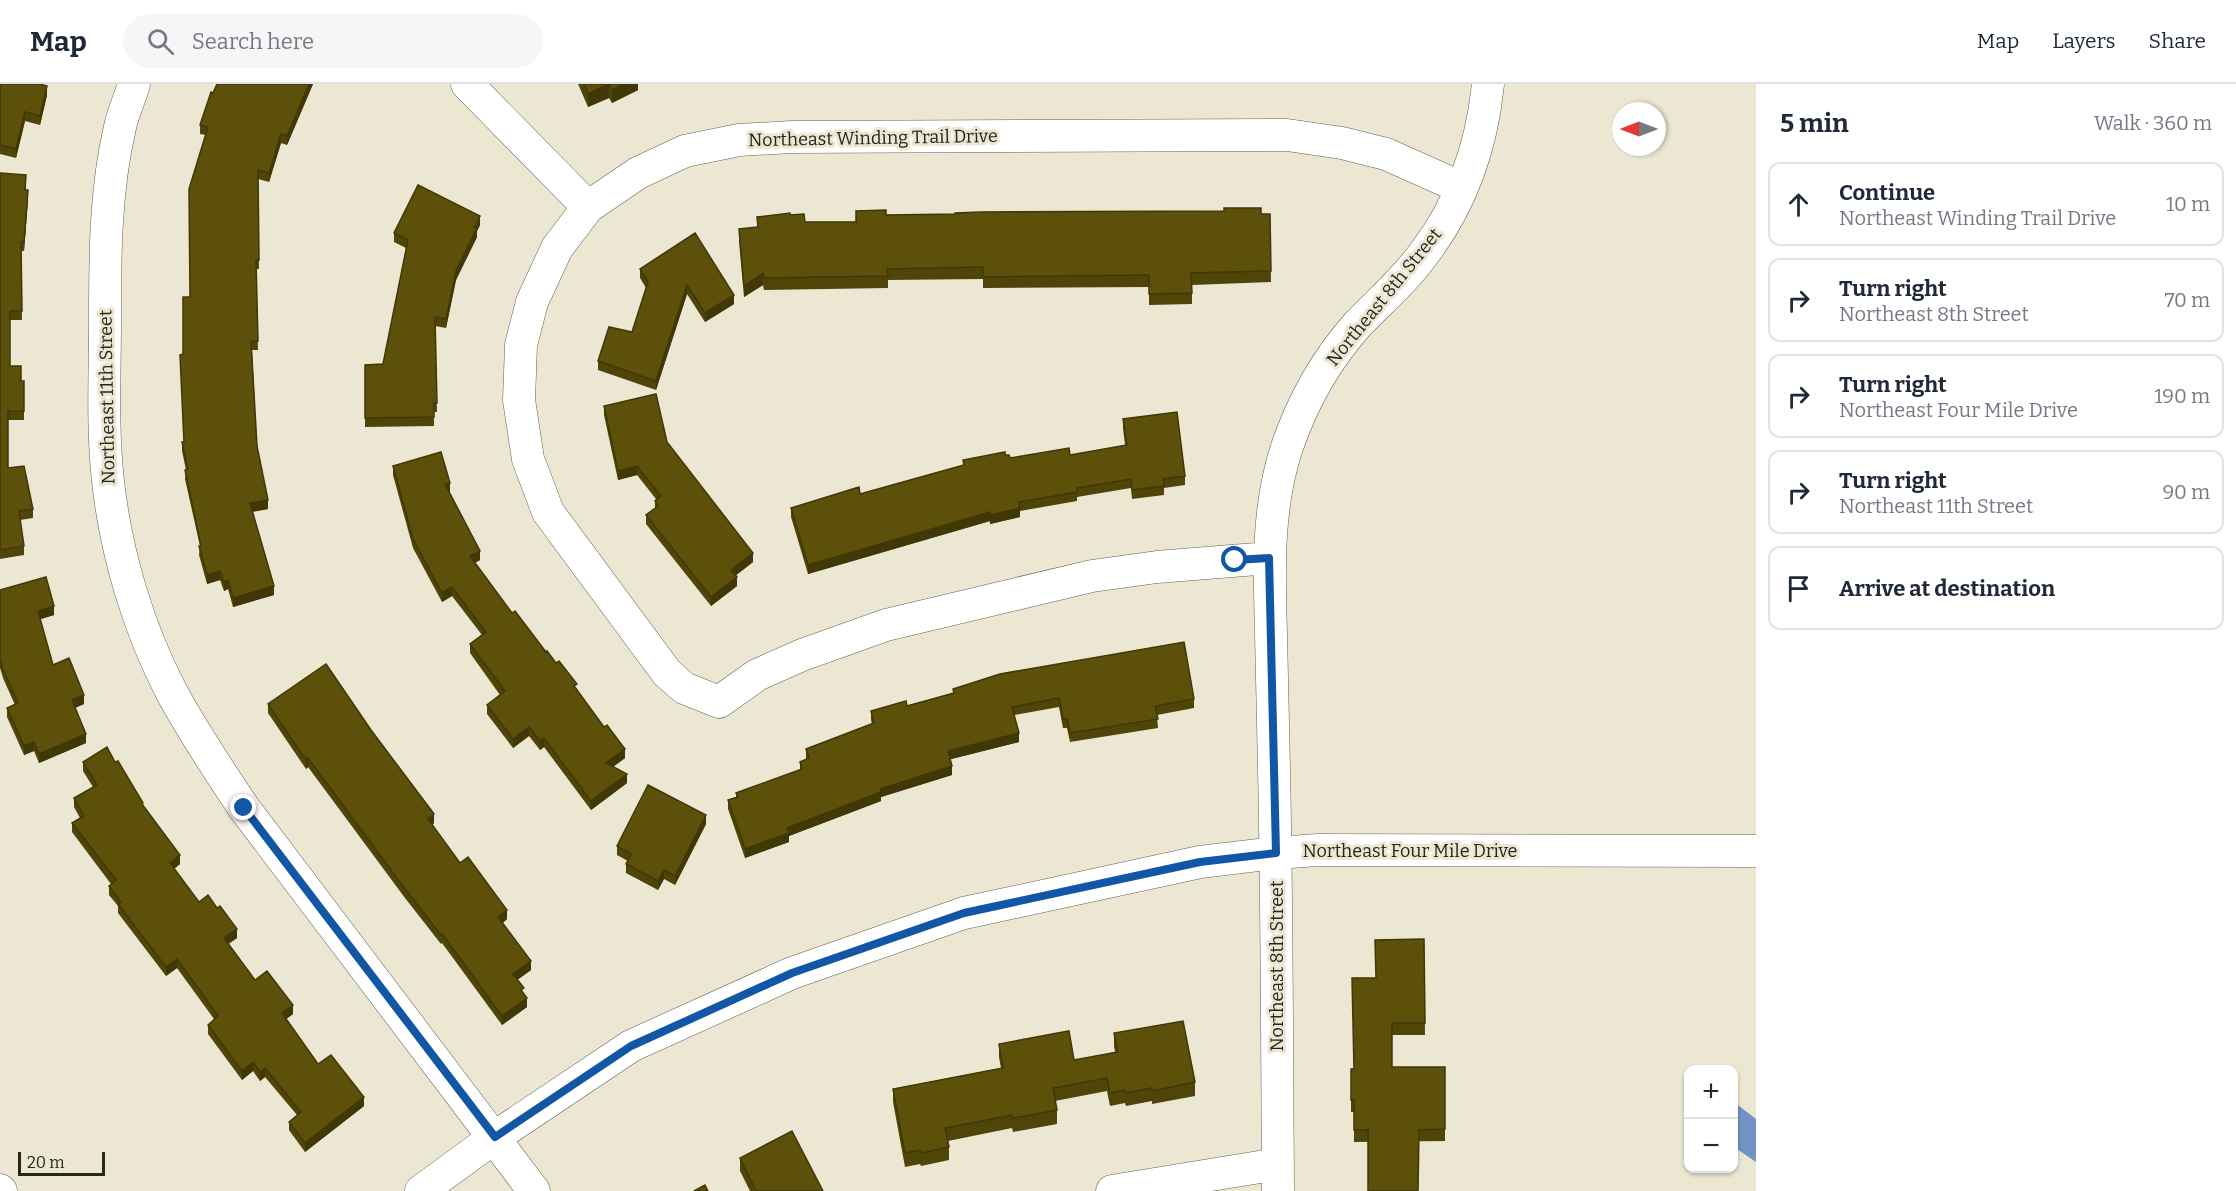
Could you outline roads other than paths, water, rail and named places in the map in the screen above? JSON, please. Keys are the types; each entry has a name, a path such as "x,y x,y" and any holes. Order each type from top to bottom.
{"street":[{"name":"Northeast 11th Street","path":"134,84 120,126 111,179 105,238 105,430 108,480 117,536 132,596 171,690 211,759 244,808 534,1191"},
{"path":"467,84 588,207"},
{"name":"Northeast 8th Street","path":"1278,1177 1276,853 1269,558 1274,499 1287,448 1304,403 1355,327 1425,253 1444,224 1462,188 1478,147 1486,111 1488,84"},
{"name":"Northeast Winding Trail Drive","path":"1269,558 1157,567 1092,576 886,626 802,655 757,675 719,702 684,688 667,673 548,512 528,459 519,400 521,345 532,302 557,248 588,207 639,173 685,152 739,140 792,137 1287,135 1342,143 1386,154 1462,188"},
{"name":"Northeast Four Mile Drive","path":"421,1191 495,1137 631,1046 792,973 964,913 1200,862 1276,853 1318,850 1756,851"},
{"path":"1112,1191 1278,1177"}],"water":[{"path":"1738,1105 1756,1119 1756,1162 1738,1150"}]}
